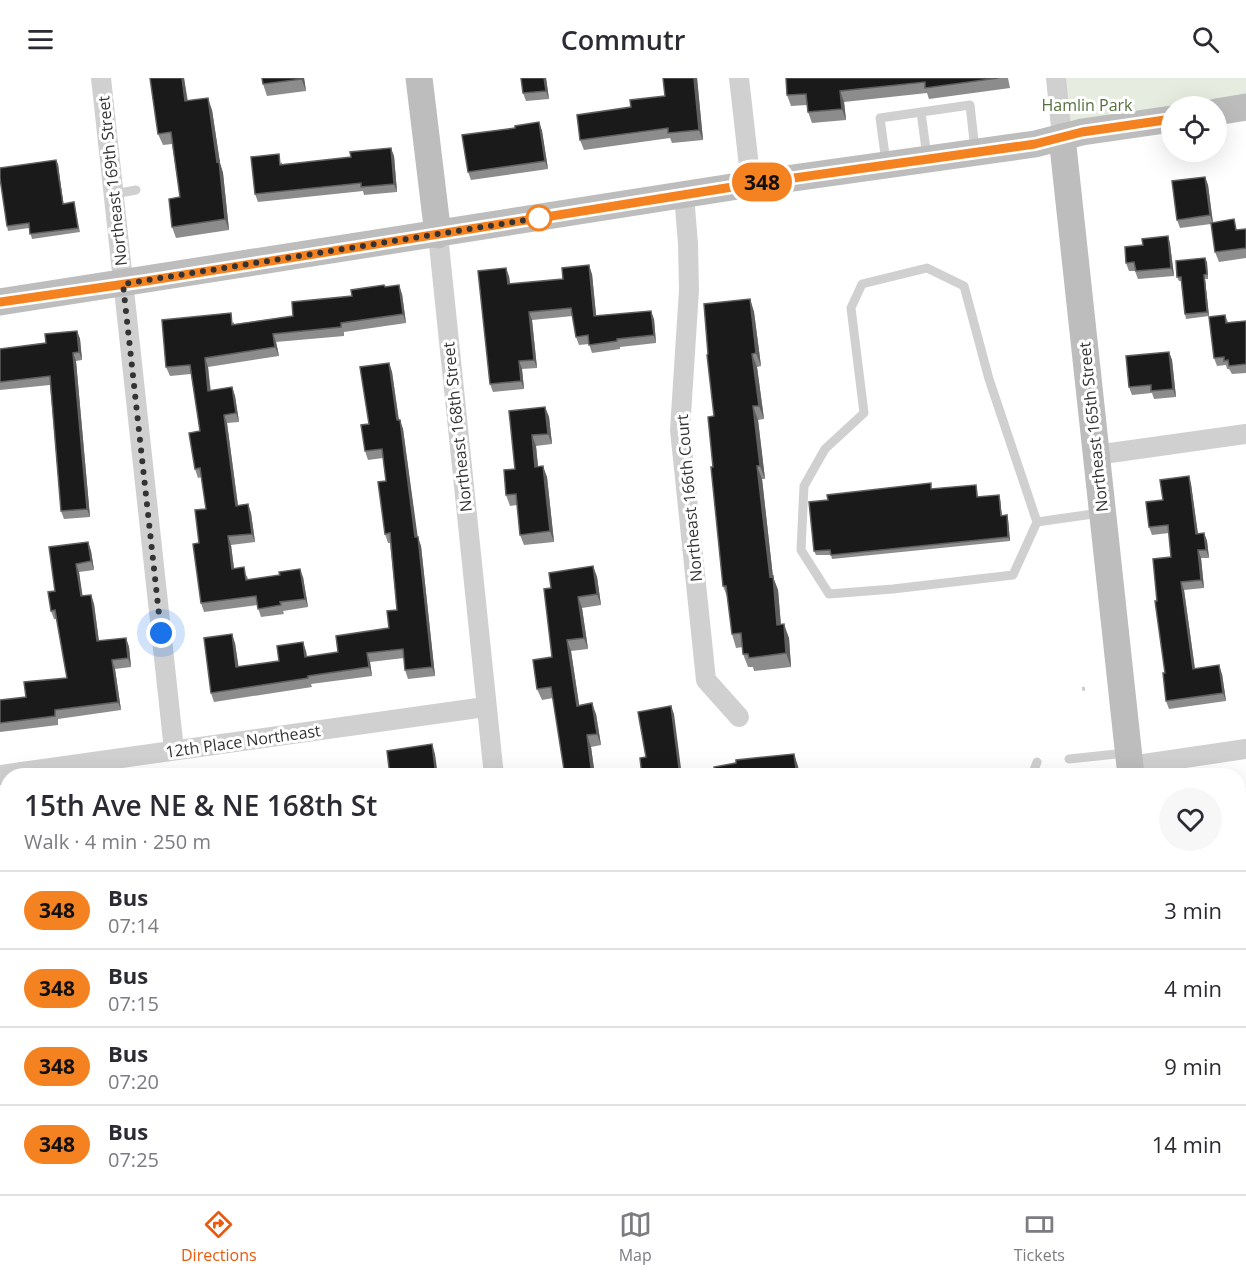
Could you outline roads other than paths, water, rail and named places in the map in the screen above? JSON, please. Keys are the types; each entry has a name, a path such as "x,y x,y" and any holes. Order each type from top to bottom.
{"main road":[{"name":"Northeast 168th Street","path":"419,78 438,235"},
{"path":"1227,110 1246,107"},
{"path":"0,302 751,184 1035,144 1082,132 1161,121"},
{"name":"Northeast 165th Street","path":"1062,137 1130,765"}],"street":[{"name":"Northeast 169th Street","path":"101,78 174,750"},
{"path":"739,78 751,184"},
{"name":"Northeast 165th Street","path":"1056,78 1062,137"},
{"name":"Northeast 166th Court","path":"684,195 689,290 680,430 706,680 739,717"},
{"name":"Northeast 168th Street","path":"438,235 493,768"},
{"path":"1096,455 1246,434"},
{"name":"12th Place Northeast","path":"49,768 485,707"},
{"path":"1130,765 1246,749"}],"lane":[{"path":"886,165 880,118 921,112 970,105 975,152"},
{"path":"921,112 927,159"},
{"path":"114,194 136,190"},
{"path":"927,268 964,285 989,379 1037,522 1013,575 829,594 801,550 804,486 825,449 864,413 851,308 862,284 927,268"},
{"path":"1037,522 1102,512"},
{"path":"1069,759 1130,765"},
{"path":"1035,768 1037,762"}],"park label":[{"name":"Hamlin Park","path":"1087,105"}]}
